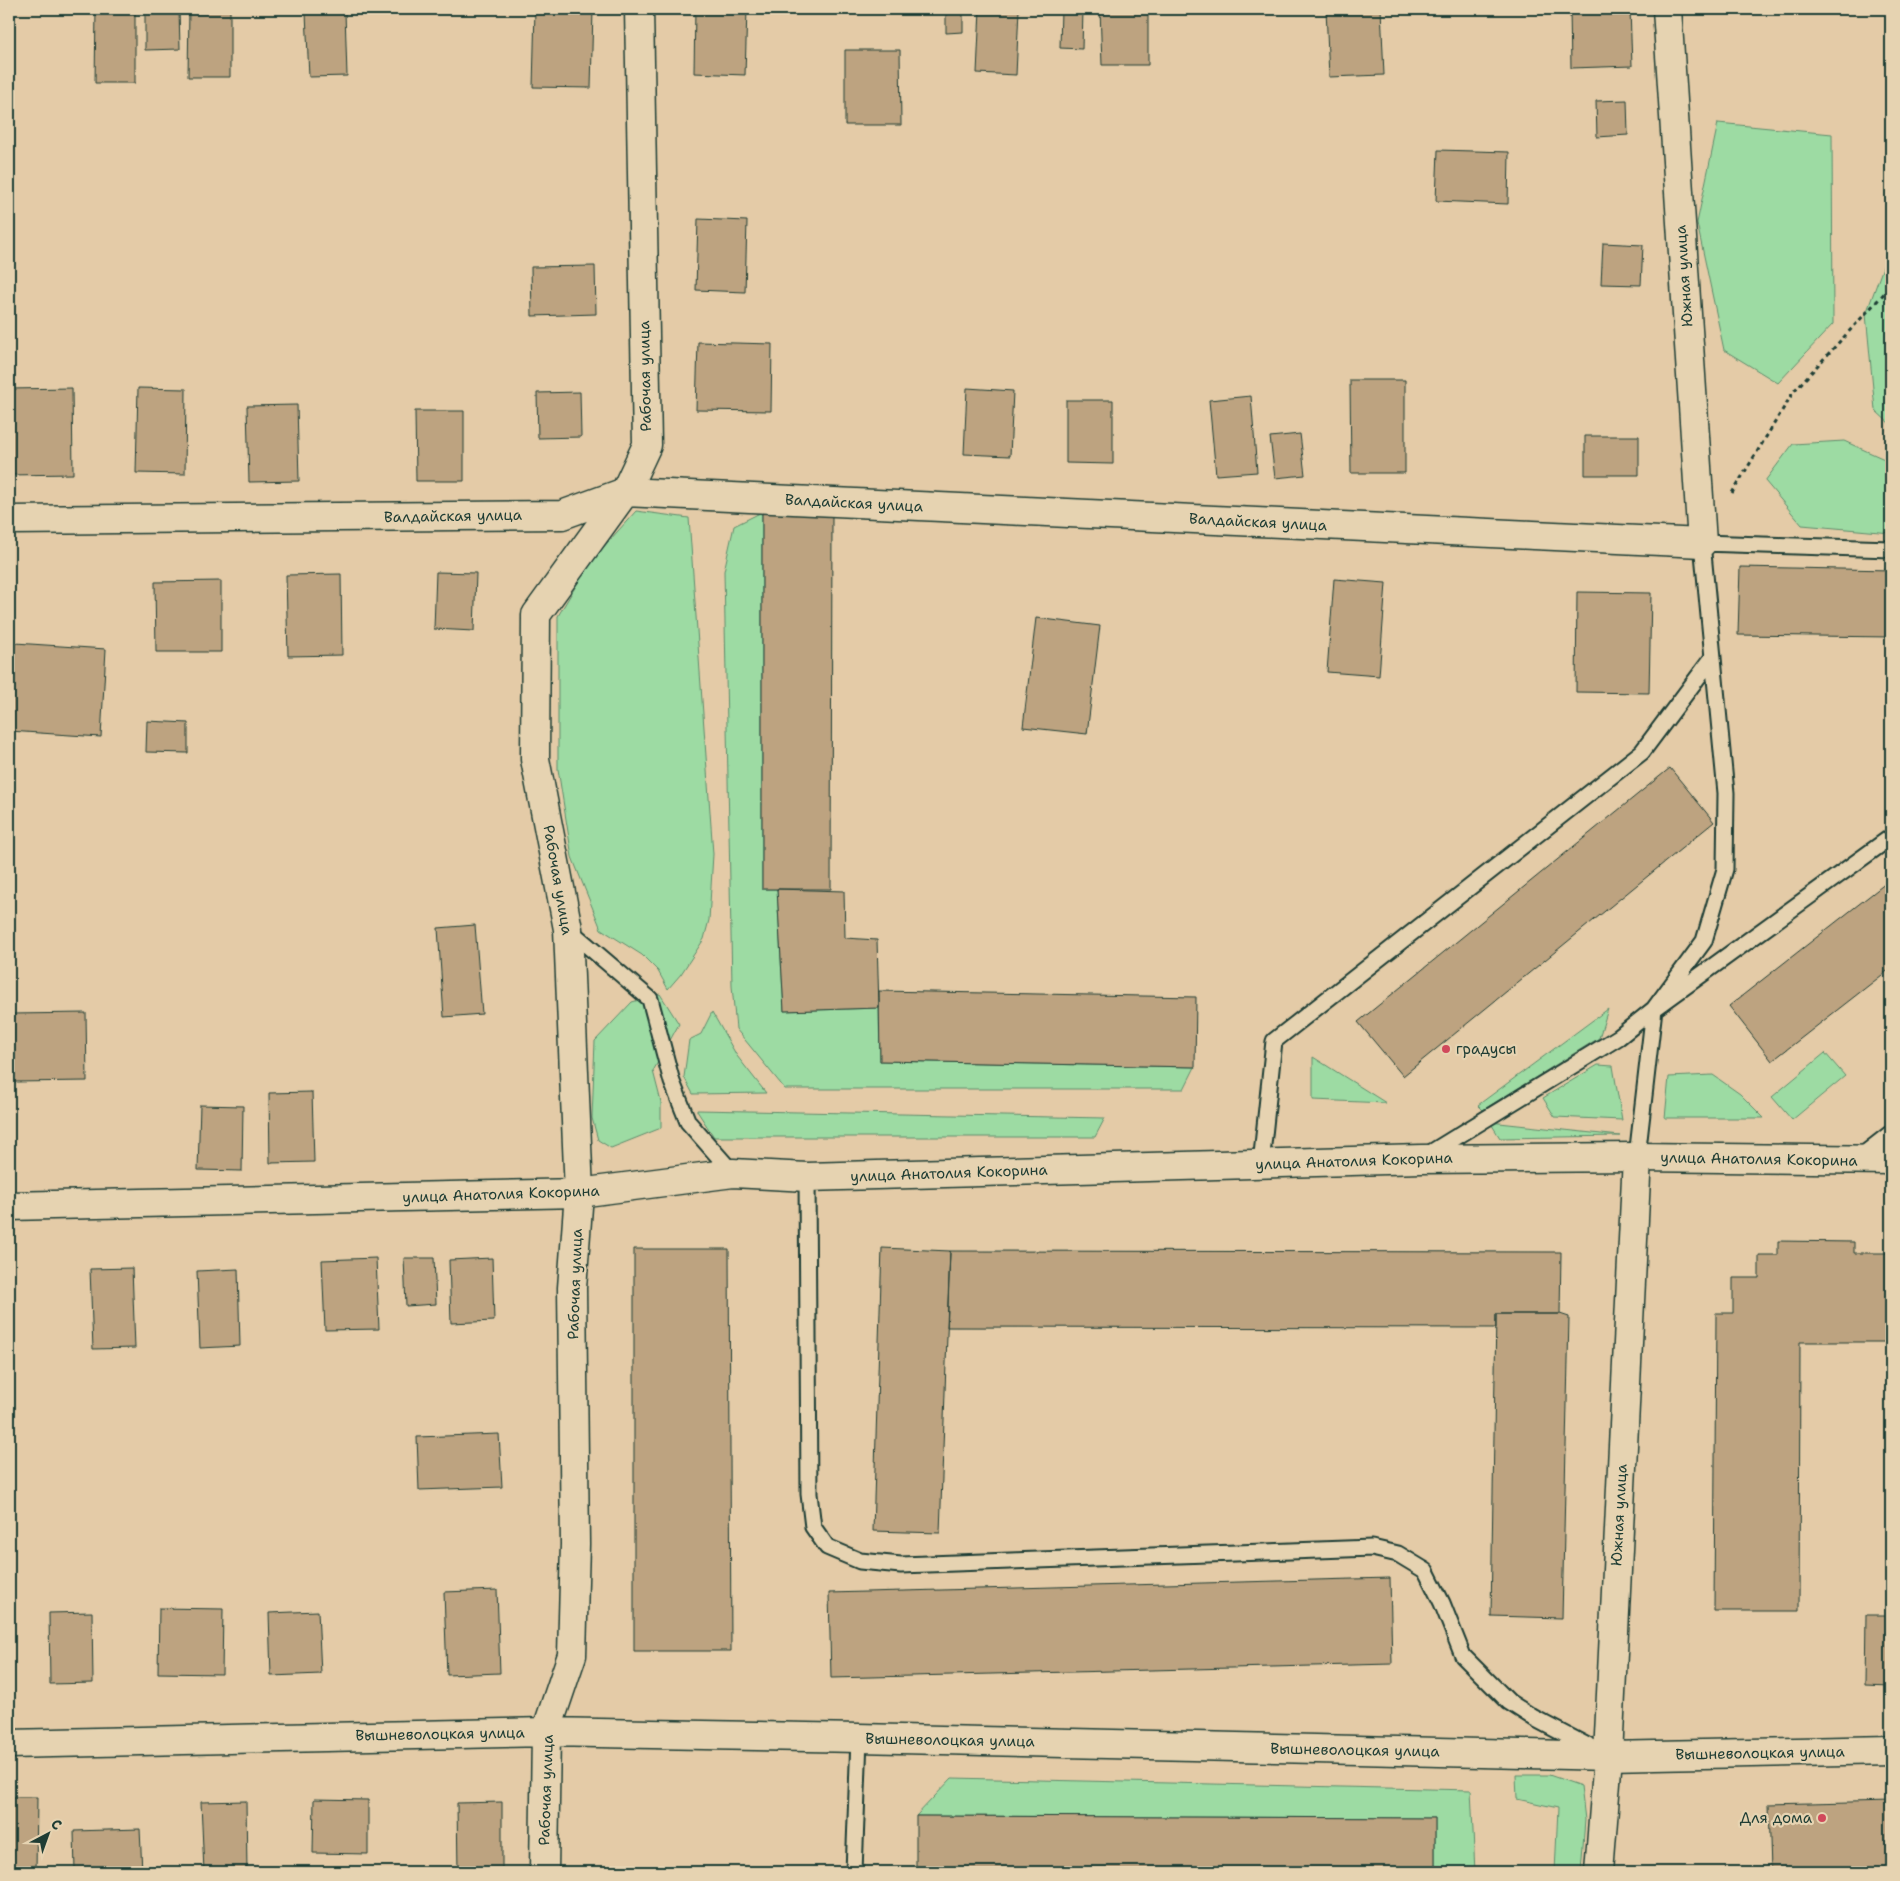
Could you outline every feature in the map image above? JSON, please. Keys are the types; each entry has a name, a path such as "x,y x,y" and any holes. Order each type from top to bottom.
{"street":[{"name":"Рабочая улица","path":"544,1872 546,1732 572,1655 575,1544 572,1288 579,1193 568,929 535,759 536,615 625,492 646,445 639,9"},
{"name":"Южная улица","path":"1667,9 1702,543"},
{"name":"Валдайская улица","path":"9,520 562,515 625,492 1702,543"},
{"name":"Южная улица","path":"1599,1872 1608,1756 1636,1157"},
{"name":"улица Анатолия Кокорина","path":"9,1206 579,1193 732,1173 807,1177 1421,1159 1636,1157 1891,1160"},
{"name":"Вышневолоцкая улица","path":"9,1744 546,1732 1608,1756 1891,1750"}],"lane":[{"path":"1636,1157 1654,1009 1704,941 1725,869 1726,793 1702,543 1891,549"},
{"path":"1261,1164 1274,1041 1642,752 1713,656"},
{"path":"1421,1159 1619,1037 1654,1009 1891,838"},
{"path":"568,929 650,999 672,1082 688,1122 732,1173"},
{"path":"1856,1160 1891,1133"},
{"path":"807,1177 809,1494 813,1527 827,1547 860,1561 900,1565 1372,1548 1398,1554 1426,1571 1442,1603 1462,1656 1509,1702 1534,1718 1608,1756"},
{"path":"854,1872 858,1738"}],"path":[{"path":"1728,501 1794,391 1891,286"}],"green space":[{"path":"1718,123 1832,134 1833,324 1778,383 1724,350 1697,223"},
{"path":"1891,245 1891,425 1875,410 1866,314"},
{"path":"1844,441 1891,462 1891,533 1802,525 1765,481 1793,444"},
{"path":"636,511 689,518 713,854 709,920 704,939 681,974 668,989 658,971 642,955 601,929 572,857 558,769 558,616 590,562"},
{"path":"762,512 762,889 777,889 784,1011 879,1008 880,1061 1195,1067 1184,1089 785,1089 736,1029 732,986 724,571 734,526"},
{"path":"660,994 679,1024 653,1071 661,1102 661,1128 611,1148 598,1140 592,1118 595,1041 632,1002"},
{"path":"1608,1009 1599,1038 1483,1110 1478,1105"},
{"path":"712,1012 737,1056 766,1093 693,1094 684,1077 689,1040 701,1034"},
{"path":"1825,1053 1845,1076 1792,1120 1772,1097"},
{"path":"1313,1057 1386,1103 1313,1100"},
{"path":"1598,1065 1613,1066 1622,1120 1555,1117 1543,1098"},
{"path":"1713,1075 1740,1094 1764,1118 1665,1118 1669,1077"},
{"path":"697,1111 1105,1118 1095,1137 714,1137"},
{"path":"1490,1122 1620,1136 1500,1138"},
{"path":"1516,1775 1549,1775 1581,1786 1585,1820 1581,1872 1555,1872 1558,1808 1517,1799"},
{"path":"952,1778 1471,1790 1475,1872 1435,1872 1435,1818 916,1816"}],"building":[{"path":"96,9 135,9 135,83 95,83"},
{"path":"145,9 179,9 180,49 145,50"},
{"path":"189,9 230,9 230,77 188,77"},
{"path":"535,9 593,9 591,88 533,87"},
{"path":"695,9 747,9 745,75 694,73"},
{"path":"946,9 963,9 963,32 946,33"},
{"path":"980,9 1019,9 1016,75 977,73"},
{"path":"1061,9 1083,9 1082,49 1060,48"},
{"path":"1100,9 1148,9 1148,65 1102,65"},
{"path":"1326,9 1381,9 1384,75 1329,77"},
{"path":"1570,9 1630,9 1632,66 1571,68"},
{"path":"1839,9 1839,10 1793,10"},
{"path":"345,12 347,76 309,77 306,13"},
{"path":"845,50 900,50 901,125 845,125"},
{"path":"1627,100 1628,135 1597,137 1596,101"},
{"path":"1438,150 1509,152 1508,204 1436,201"},
{"path":"698,219 747,221 745,292 696,290"},
{"path":"1603,243 1643,245 1641,285 1601,284"},
{"path":"595,266 596,314 532,316 531,267"},
{"path":"698,342 772,344 771,411 696,410"},
{"path":"1350,380 1405,380 1405,473 1351,473"},
{"path":"72,388 73,474 9,475 9,389"},
{"path":"138,388 186,389 185,474 136,473"},
{"path":"967,388 1013,391 1010,456 964,454"},
{"path":"580,392 581,437 538,438 537,393"},
{"path":"1251,396 1257,472 1216,475 1209,400"},
{"path":"1066,400 1113,400 1113,464 1066,463"},
{"path":"297,405 299,481 249,482 247,406"},
{"path":"415,411 464,411 464,481 416,481"},
{"path":"1300,434 1305,475 1275,478 1270,437"},
{"path":"1585,436 1639,436 1639,475 1585,475"},
{"path":"762,512 832,512 831,889 762,889"},
{"path":"1740,567 1891,570 1891,637 1738,635"},
{"path":"436,572 476,573 474,631 434,629"},
{"path":"341,574 342,655 288,656 286,575"},
{"path":"1334,579 1386,583 1379,676 1327,672"},
{"path":"221,581 221,652 156,652 155,582"},
{"path":"1577,592 1651,593 1649,693 1576,692"},
{"path":"1036,618 1100,626 1087,734 1023,727"},
{"path":"15,643 106,649 101,737 9,731"},
{"path":"147,721 188,723 188,753 146,752"},
{"path":"1670,768 1714,822 1403,1076 1358,1022"},
{"path":"1891,879 1891,968 1772,1061 1729,1006"},
{"path":"777,889 844,891 845,938 877,940 879,1008 784,1011"},
{"path":"475,925 482,1014 444,1017 438,928"},
{"path":"879,991 1196,997 1195,1067 880,1061"},
{"path":"86,1013 87,1081 14,1082 12,1014"},
{"path":"312,1092 314,1162 270,1163 269,1093"},
{"path":"200,1105 243,1106 242,1171 198,1170"},
{"path":"1778,1241 1854,1242 1854,1253 1891,1253 1891,1342 1800,1342 1799,1611 1714,1611 1716,1313 1733,1313 1733,1278 1759,1278 1759,1255 1778,1255"},
{"path":"882,1248 950,1251 940,1533 873,1531"},
{"path":"634,1249 729,1249 731,1651 634,1651"},
{"path":"950,1251 1561,1252 1560,1314 1496,1314 1496,1328 947,1327"},
{"path":"376,1258 379,1329 325,1330 322,1260"},
{"path":"404,1258 434,1258 436,1304 406,1306"},
{"path":"492,1258 494,1321 451,1323 449,1260"},
{"path":"132,1268 135,1348 93,1349 90,1269"},
{"path":"238,1269 240,1346 200,1348 197,1271"},
{"path":"1496,1314 1560,1314 1569,1317 1562,1618 1491,1616"},
{"path":"499,1434 502,1487 419,1490 417,1437"},
{"path":"1390,1578 1392,1664 831,1678 829,1593"},
{"path":"497,1590 500,1673 447,1675 444,1592"},
{"path":"159,1608 223,1609 222,1674 158,1673"},
{"path":"318,1611 321,1674 271,1676 269,1613"},
{"path":"92,1612 93,1683 50,1684 49,1613"},
{"path":"1866,1615 1891,1615 1891,1686 1865,1685"},
{"path":"9,1797 37,1797 36,1872 9,1872"},
{"path":"314,1799 368,1800 368,1854 313,1853"},
{"path":"246,1801 247,1872 204,1872 201,1802"},
{"path":"1891,1801 1891,1872 1771,1872 1769,1804"},
{"path":"502,1802 502,1872 458,1872 457,1803"},
{"path":"916,1816 1435,1818 1435,1872 916,1872"},
{"path":"140,1829 142,1872 75,1872 74,1831"}],"place":[{"name":"градусы","path":"1446,1049"},
{"name":"Для дома","path":"1822,1818"}]}
